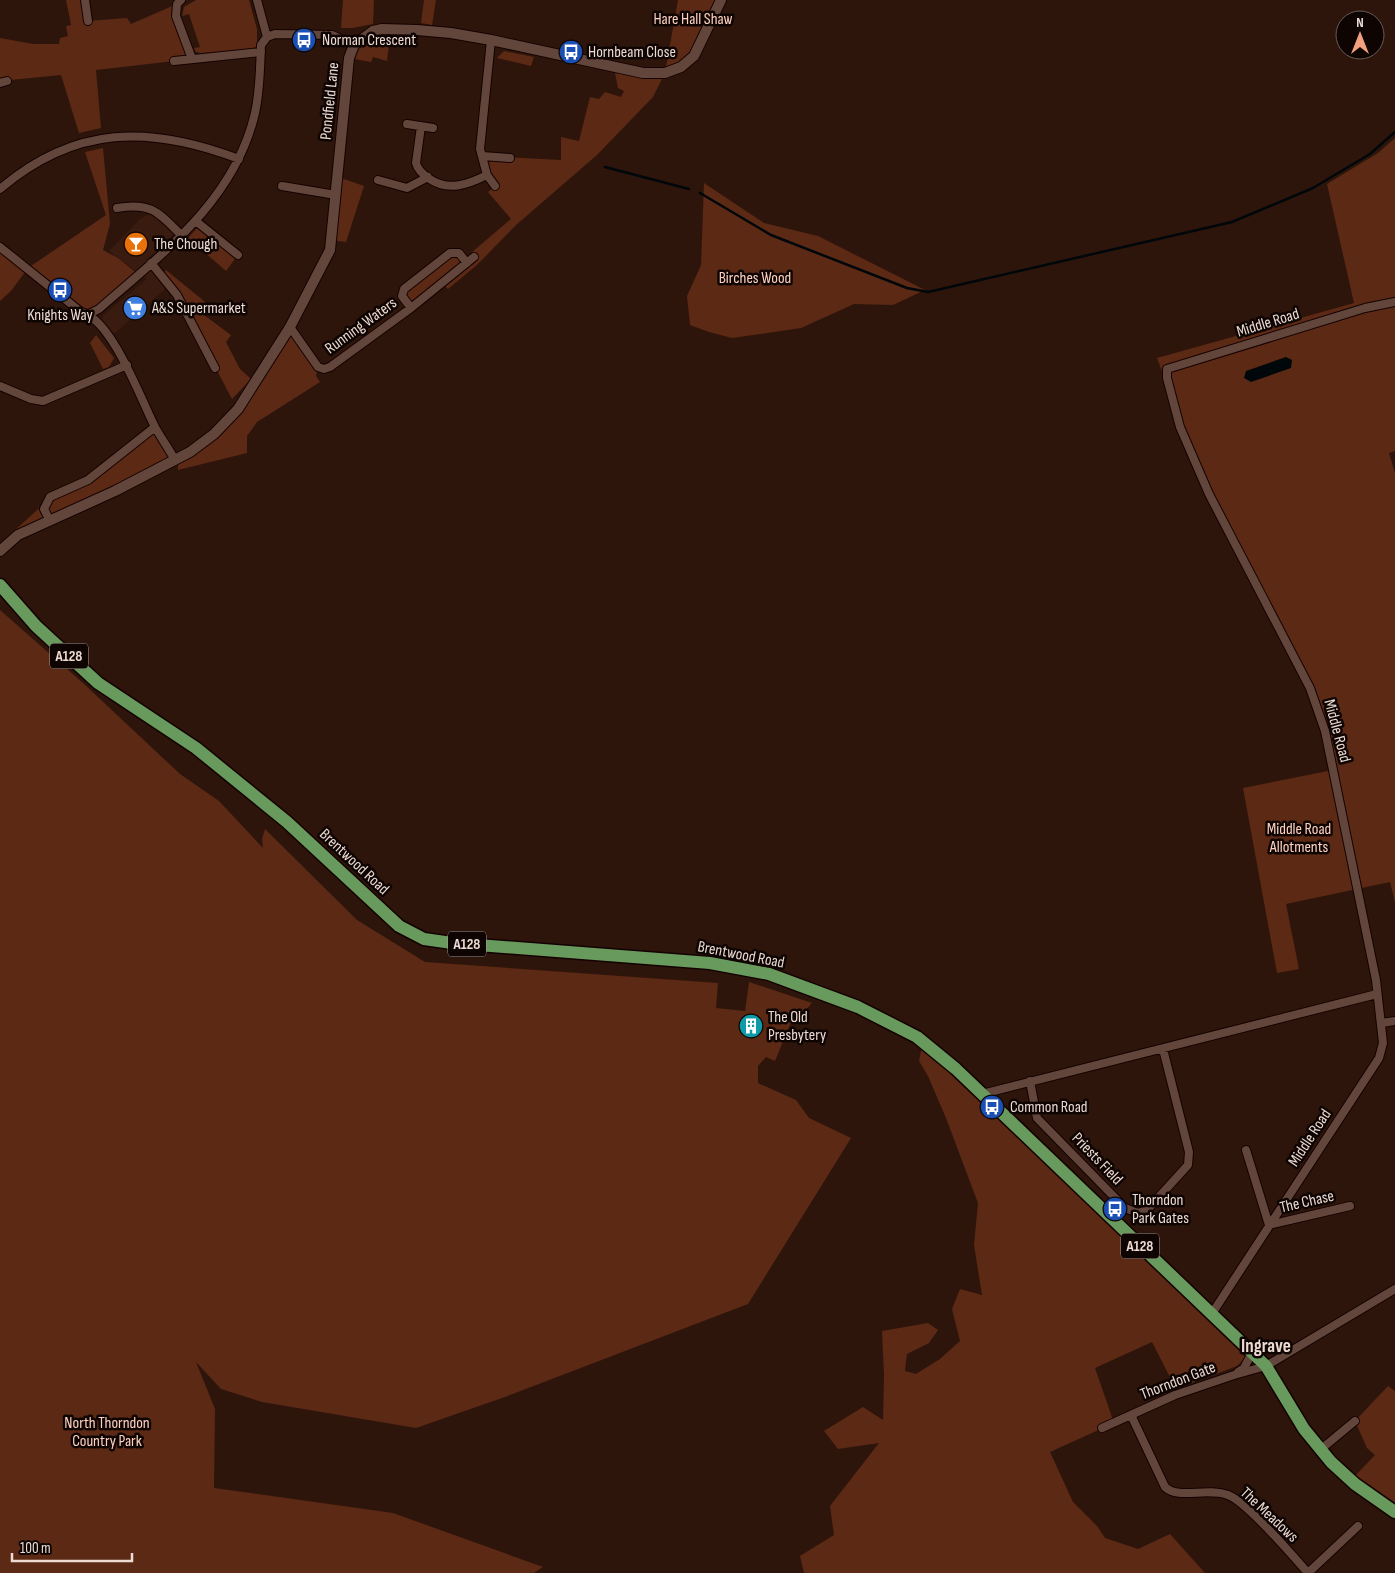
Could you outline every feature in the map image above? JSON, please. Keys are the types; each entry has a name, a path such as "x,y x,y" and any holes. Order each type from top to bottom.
{"main road":[{"name":"Brentwood Road","path":"0,585 36,626 98,683 196,748 287,822 399,926 424,939 452,943 710,963 769,974 858,1007 917,1037 956,1069 1266,1366 1304,1430 1320,1450 1355,1484 1395,1512"}],"street":[{"path":"85,0 88,22"},
{"path":"181,0 177,4 176,16 192,59"},
{"path":"257,0 267,37"},
{"name":"Pondfield Lane","path":"175,460 214,434 238,409 290,328 330,250 350,58 354,46 365,35 382,29 451,33 491,40 643,74 665,73 681,67 694,56 721,0"},
{"path":"89,314 99,309 197,222 225,185 239,159 255,113 261,45 267,37 275,34 332,35 354,46"},
{"path":"491,40 480,142 487,175 495,186"},
{"path":"174,61 261,52"},
{"path":"408,124 434,128"},
{"path":"421,126 416,163 418,168 428,177 445,187 453,187 487,175"},
{"path":"0,189 40,161 82,142 102,138 152,136 179,140 239,159"},
{"path":"482,156 510,158"},
{"path":"378,180 407,188 428,177"},
{"path":"282,186 336,195"},
{"path":"117,208 134,205 155,210 182,236"},
{"path":"197,222 238,256"},
{"path":"0,247 81,312 89,314 127,365 155,427 175,460 18,534 0,551"},
{"name":"Running Waters","path":"411,308 402,296 404,289 450,253 459,254 467,263"},
{"name":"Running Waters","path":"290,328 319,370 330,367 411,308 474,257"},
{"path":"152,263 177,295 216,368"},
{"name":"Middle Road","path":"1211,1315 1379,1058 1383,1043 1377,994 1325,731 1310,688 1209,494 1180,427 1167,378 1167,370 1194,359 1365,308 1395,302"},
{"path":"1,390 31,399 42,400 127,365"},
{"path":"49,519 44,509 45,503 50,498 88,480 155,427"},
{"path":"982,1094 1377,994"},
{"path":"1382,1023 1395,1021"},
{"name":"Priests Field","path":"1030,1081 1037,1118 1124,1208 1138,1213 1147,1210 1188,1165 1190,1152 1163,1049"},
{"path":"1246,1150 1269,1225"},
{"name":"The Chase","path":"1269,1225 1350,1206"},
{"name":"Thorndon Gate","path":"1102,1428 1175,1395 1266,1366 1395,1289"},
{"path":"1234,1375 1244,1368 1252,1353"},
{"name":"The Meadows","path":"1131,1414 1165,1487 1171,1492 1178,1494 1205,1490 1230,1496 1264,1525 1308,1573"},
{"path":"1320,1450 1356,1421"},
{"path":"1308,1573 1358,1526"}],"shaded area":[{"path":"153,213 173,230 172,236 147,259 156,275 161,278 165,285 164,290 115,333 109,331 103,325 102,318 147,279 109,251 141,218"},
{"path":"1286,357 1292,360 1291,368 1251,382 1244,378 1246,371"}],"green space":[{"path":"66,0 85,0 88,21 127,18 131,24 177,4 192,59 96,70 101,128 79,133 61,75 0,81 0,38 33,44 59,44 60,38 68,36 66,26 71,25"},
{"path":"196,0 249,0 257,29 257,46 251,50 204,54 196,52 194,48 200,47 189,14 182,16 184,7"},
{"path":"343,0 374,0 373,24 341,28"},
{"path":"424,0 436,0 432,25 421,23"},
{"name":"Hare Hall Shaw","path":"678,0 721,0 694,56 665,73"},
{"path":"391,29 387,61 373,57 371,62 349,58 360,39"},
{"path":"504,51 534,57 531,66 497,58"},
{"path":"615,73 662,79 653,97 597,155 516,225 478,264 448,289 442,283 411,308 405,301 404,289 450,253 464,258 473,257 471,253 511,219 488,192 495,186 482,156 561,160 561,137 579,141 590,97 599,99 605,92 621,97 624,91 618,88"},
{"name":"Middle Road Allotments","path":"1395,138 1395,451 1389,453 1395,473 1395,902 1390,882 1286,904 1299,969 1277,973 1243,788 1333,770 1310,688 1201,475 1157,358 1354,303 1327,184 1378,153"},
{"path":"103,148 110,224 103,250 118,258 139,275 89,314 28,268 106,215 85,152"},
{"path":"338,177 364,186 346,242 331,240"},
{"name":"Birches Wood","path":"704,183 764,223 818,236 925,290 893,305 854,304 801,328 732,338 690,325 687,296 701,265"},
{"path":"200,225 238,255 226,271 188,238"},
{"path":"0,247 28,268 11,291 0,301"},
{"path":"166,270 210,306 204,315 231,335 226,342 240,369 251,379 232,399 177,295 162,275"},
{"path":"290,327 318,367 316,376 320,382 257,422 247,436 247,453 178,470 178,460 238,409"},
{"path":"96,335 114,358 109,367 103,369 90,343"},
{"path":"155,427 175,460 18,535 14,531 45,503 78,486"},
{"name":"North Thorndon Country Park","path":"0,610 84,684 180,774 219,801 263,848 262,839 265,829 357,920 425,962 718,983 716,1008 745,1011 749,982 812,1003 804,1012 796,1010 775,1061 766,1057 758,1066 758,1083 796,1100 809,1118 851,1138 748,1304 505,1397 416,1428 262,1402 221,1389 196,1362 215,1409 214,1488 393,1513 543,1567 534,1573 0,1573"},
{"path":"923,1041 1251,1352 1237,1366 1176,1389 1152,1342 1095,1368 1114,1423 1050,1452 1073,1502 1097,1526 1105,1538 1138,1549 1170,1534 1205,1573 804,1573 800,1556 834,1535 830,1506 879,1443 838,1449 824,1431 863,1407 883,1420 884,1375 882,1331 928,1323 938,1330 929,1343 907,1354 905,1371 916,1374 940,1359 960,1341 952,1309 960,1289 982,1295 974,1245 978,1203 946,1118 928,1076 919,1061"},
{"path":"1388,1386 1395,1391 1395,1504 1355,1476 1375,1455 1367,1448 1355,1421"}],"waterway":[{"path":"700,193 771,235 907,288 928,292 1232,222 1313,188 1370,154 1395,132"},
{"path":"605,167 689,189"}],"place":[{"name":"Norman Crescent","path":"304,40"},
{"name":"Hornbeam Close","path":"571,52"},
{"name":"The Chough","path":"136,244"},
{"name":"Knights Way","path":"60,290"},
{"name":"A&S Supermarket","path":"135,308"},
{"name":"The Old Presbytery","path":"751,1026"},
{"name":"Common Road","path":"992,1107"},
{"name":"Thorndon Park Gates","path":"1115,1209"}],"district":[{"name":"Ingrave","path":"1266,1346"}]}
